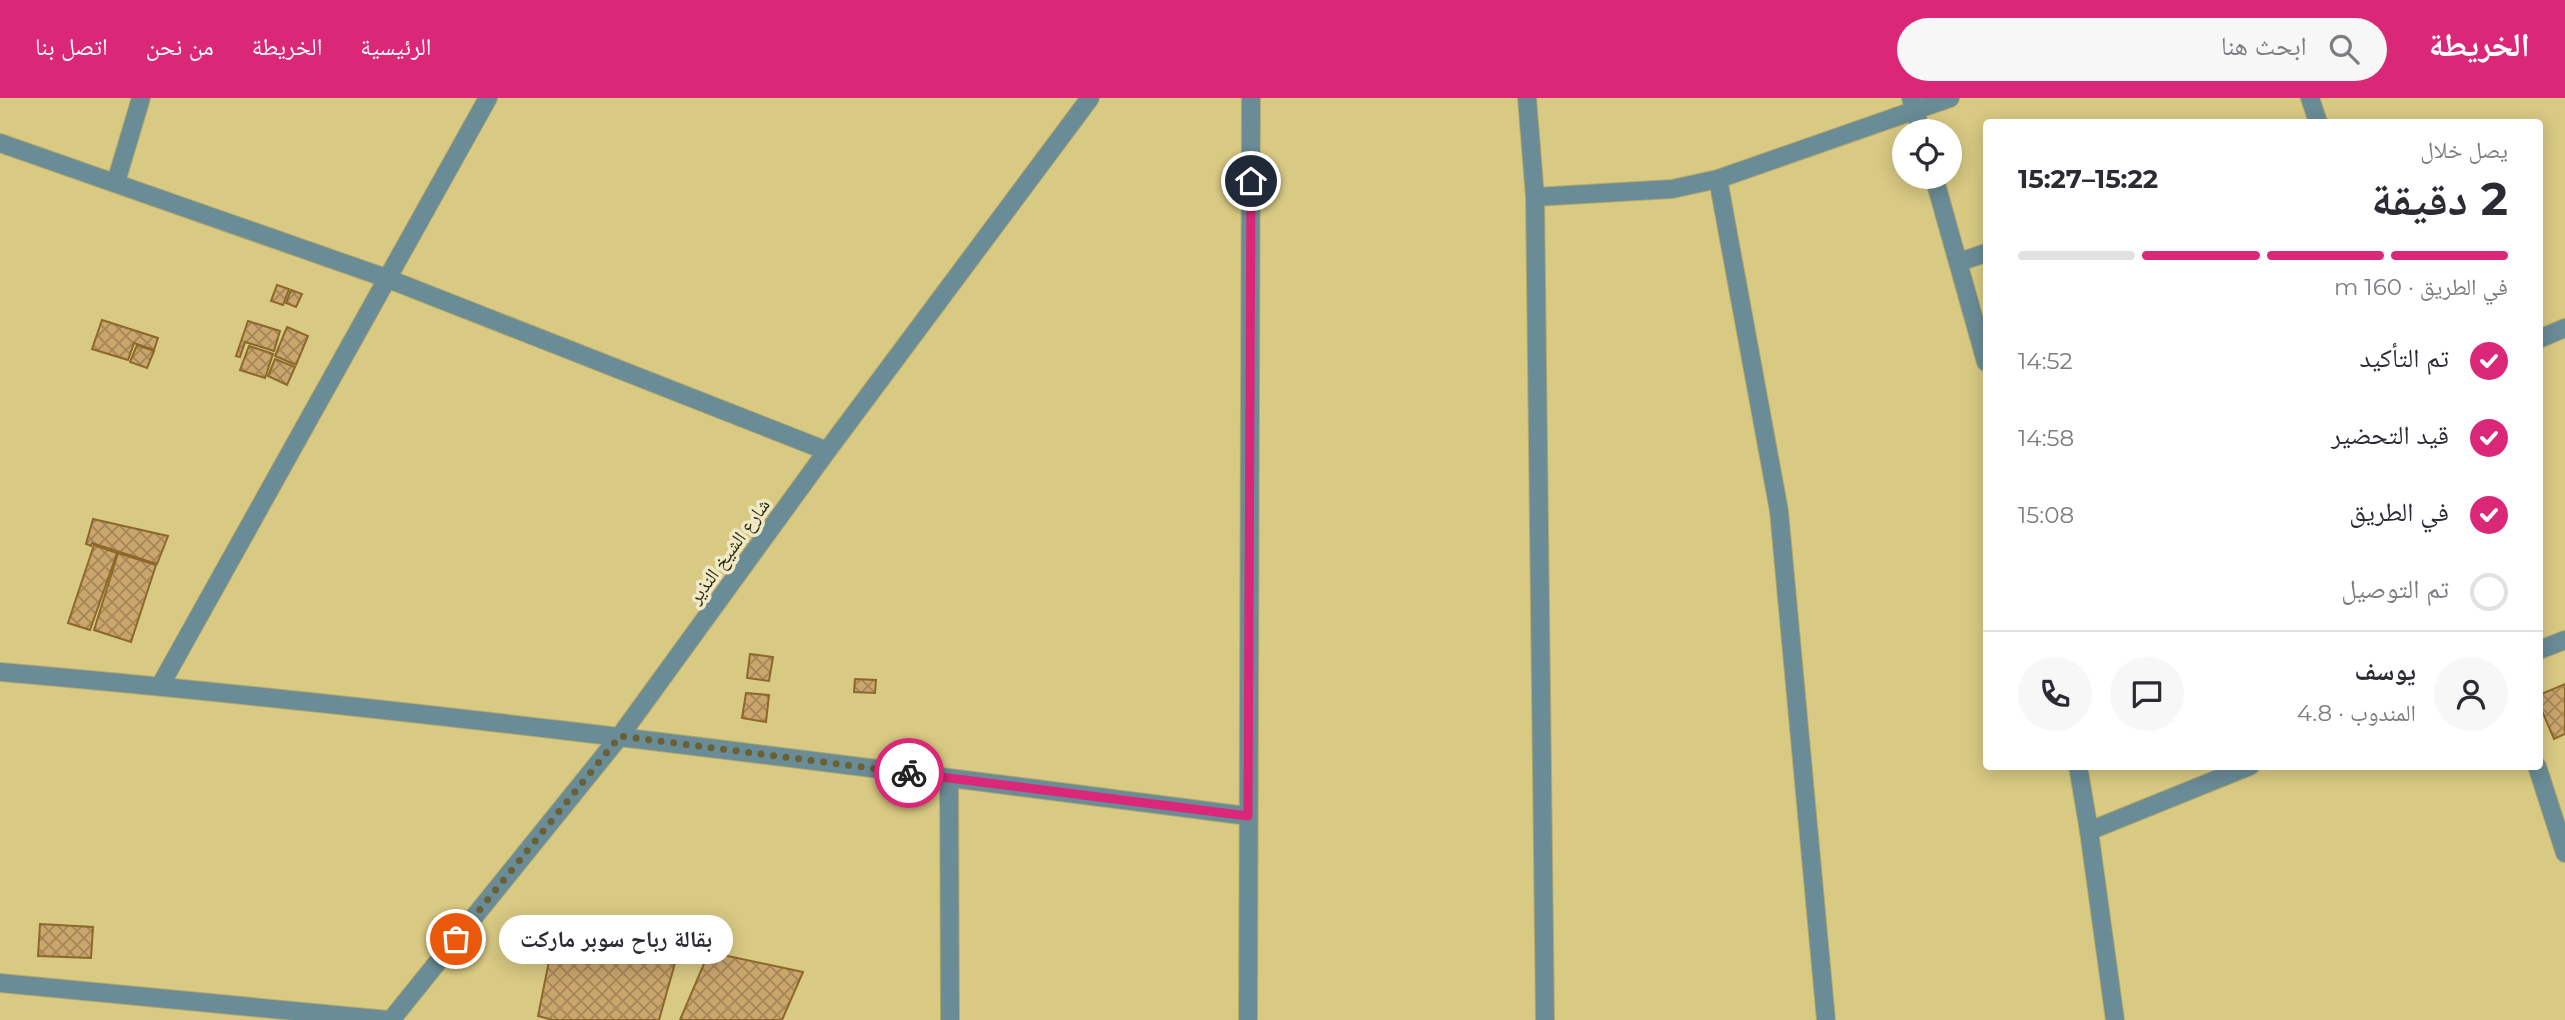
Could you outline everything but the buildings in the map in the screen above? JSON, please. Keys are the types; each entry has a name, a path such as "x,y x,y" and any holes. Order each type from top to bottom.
{"street":[{"path":"116,182 141,98"},
{"path":"160,686 488,98"},
{"name":"شارع الشيخ النذير","path":"389,1020 620,736 827,451 1090,98"},
{"path":"1248,1020 1251,98"},
{"path":"1527,98 1535,197 1545,1020"},
{"path":"1535,197 1672,188 1718,179 1913,104 1950,98"},
{"path":"2310,98 2317,119"},
{"path":"0,143 386,278 827,451"},
{"path":"1718,179 1779,511 1826,1020"},
{"path":"1938,189 1983,351"},
{"path":"1959,262 1983,254"},
{"path":"2543,337 2565,328"},
{"path":"2543,648 2565,640"},
{"path":"0,671 620,736 1248,816"},
{"path":"2079,770 2115,1020"},
{"path":"2089,831 2240,770"},
{"path":"2538,770 2565,853"},
{"path":"949,778 950,1020"},
{"path":"0,983 389,1020"}],"way so far":[{"path":"456,939 620,736 909,773"}],"place":[{"name":"بقالة رباح سوبر ماركت","path":"456,939"}],"route":[{"path":"909,773 1248,816 1251,181"}]}
